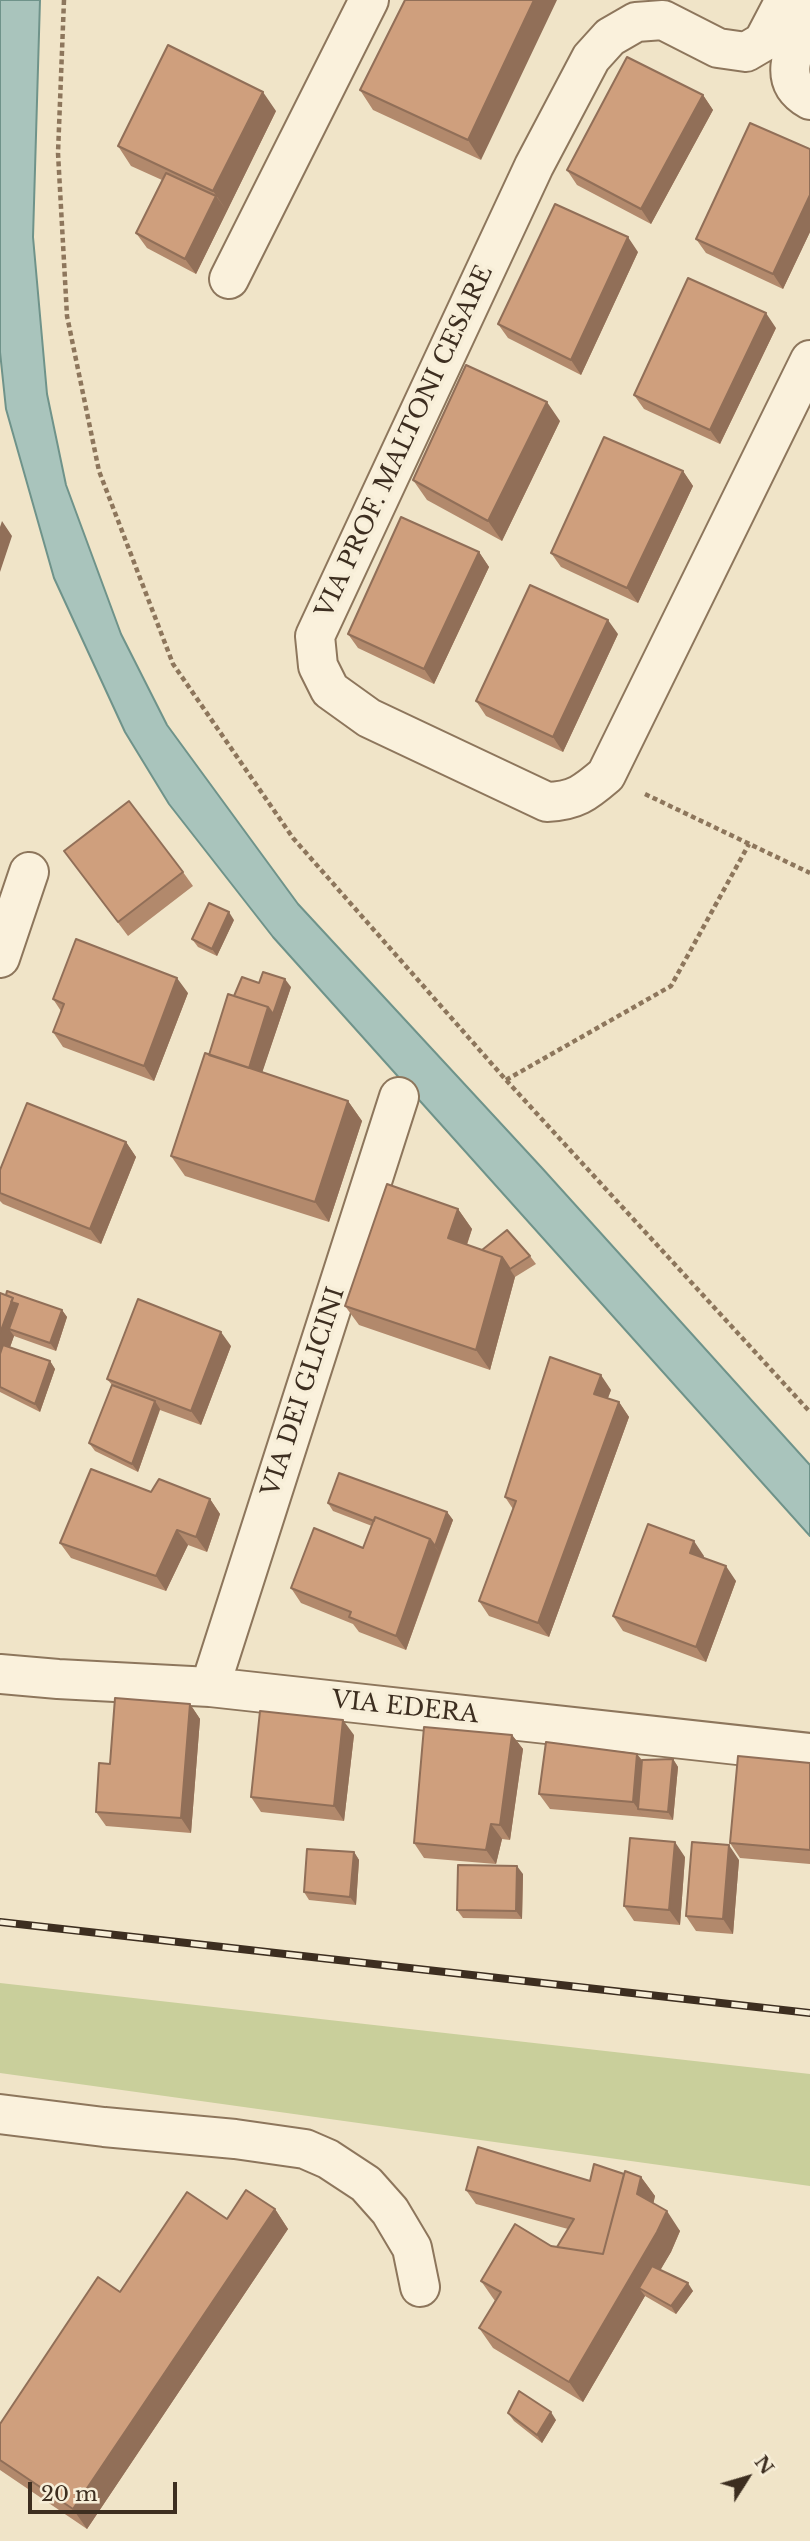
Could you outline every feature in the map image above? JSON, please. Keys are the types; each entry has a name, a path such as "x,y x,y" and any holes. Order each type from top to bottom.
{"street":[{"path":"229,279 369,0"},
{"name":"VIA PROF. MALTONI CESARE","path":"785,0 763,42 746,52 718,48 663,20 636,22 610,37 592,58 534,166 315,636 318,666 330,690 369,718 547,802 567,801 587,791 606,775 810,359"},
{"path":"810,16 790,58 789,74 801,95 810,100"},
{"path":"0,958 29,872"},
{"name":"VIA DEI GLICINI","path":"210,1687 399,1097"},
{"name":"VIA EDERA","path":"0,1674 210,1687 810,1753"},
{"path":"0,2114 305,2149 328,2159 366,2184 390,2211 412,2248 420,2287"}],"path":[{"path":"64,0 58,153 67,316 99,471 173,664 293,838 506,1080 810,1412"},
{"path":"606,775 810,873"},
{"path":"506,1080 671,986 749,844"}],"green space":[{"path":"0,1983 810,2074 810,2186 0,2073"}],"water":[{"path":"0,0 40,0 33,237 47,394 66,485 121,634 167,725 298,904 542,1168 810,1465 810,1536 273,937 169,804 125,732 54,578 6,409 0,352"}],"building":[{"path":"405,0 534,0 468,140 360,90"},
{"path":"168,45 263,92 213,191 118,146"},
{"path":"627,57 703,95 641,209 567,170"},
{"path":"750,123 810,149 810,195 773,274 696,239"},
{"path":"166,173 216,196 185,259 136,233"},
{"path":"555,204 628,237 571,360 498,324"},
{"path":"688,278 766,313 710,430 634,395"},
{"path":"466,365 547,402 488,521 413,480"},
{"path":"604,437 683,471 627,588 551,553"},
{"path":"401,517 479,552 424,669 348,634"},
{"path":"530,585 608,620 553,737 476,701"},
{"path":"129,801 183,872 118,922 64,851"},
{"path":"209,903 229,912 212,949 192,939"},
{"path":"76,939 177,978 144,1066 53,1032 64,1004 53,999"},
{"path":"263,972 285,979 273,1014 268,1007 234,996 242,977 259,983"},
{"path":"228,994 268,1007 249,1068 209,1055"},
{"path":"205,1053 348,1101 315,1202 171,1156"},
{"path":"27,1103 126,1142 90,1229 0,1193 0,1170"},
{"path":"387,1184 458,1209 448,1238 502,1257 476,1350 345,1306"},
{"path":"507,1230 530,1256 510,1269 502,1257 482,1250"},
{"path":"7,1291 62,1310 50,1343 9,1329 18,1304 11,1302 13,1298 6,1295"},
{"path":"0,1293 13,1298 0,1333"},
{"path":"138,1299 221,1332 191,1411 107,1379"},
{"path":"3,1345 50,1361 35,1404 0,1387 0,1354"},
{"path":"550,1357 601,1375 594,1394 619,1402 538,1623 479,1601 516,1501 505,1497"},
{"path":"112,1385 155,1401 132,1464 89,1443"},
{"path":"91,1469 151,1492 159,1479 210,1499 196,1537 177,1530 156,1576 60,1543"},
{"path":"339,1473 447,1512 435,1546 430,1539 375,1517 374,1521 328,1503"},
{"path":"375,1517 430,1539 396,1636 349,1617 351,1612 291,1588 314,1528 363,1548"},
{"path":"648,1524 694,1541 690,1553 726,1566 696,1647 613,1616"},
{"path":"115,1698 190,1704 181,1818 96,1812 99,1763 110,1764"},
{"path":"260,1711 343,1720 334,1806 251,1797"},
{"path":"424,1727 512,1735 500,1825 491,1824 486,1850 414,1843"},
{"path":"546,1742 637,1754 633,1802 539,1794"},
{"path":"738,1756 810,1763 810,1850 730,1843"},
{"path":"673,1759 668,1812 638,1809 642,1760"},
{"path":"630,1838 675,1842 669,1910 624,1906"},
{"path":"692,1842 729,1845 723,1919 686,1916"},
{"path":"307,1849 354,1852 350,1897 304,1892"},
{"path":"458,1865 517,1866 516,1911 457,1910"},
{"path":"478,2147 590,2181 594,2164 624,2174 603,2254 557,2247 574,2219 466,2190"},
{"path":"625,2171 641,2177 637,2194 667,2211 569,2382 479,2328 501,2292 481,2281 515,2224 551,2246 603,2254"},
{"path":"246,2190 275,2209 73,2509 0,2460 0,2424 98,2277 120,2292 187,2192 227,2219"},
{"path":"652,2266 688,2283 671,2306 639,2288"},
{"path":"519,2391 551,2412 537,2435 508,2413"}],"railway":[{"path":"0,1922 810,2013"}]}
